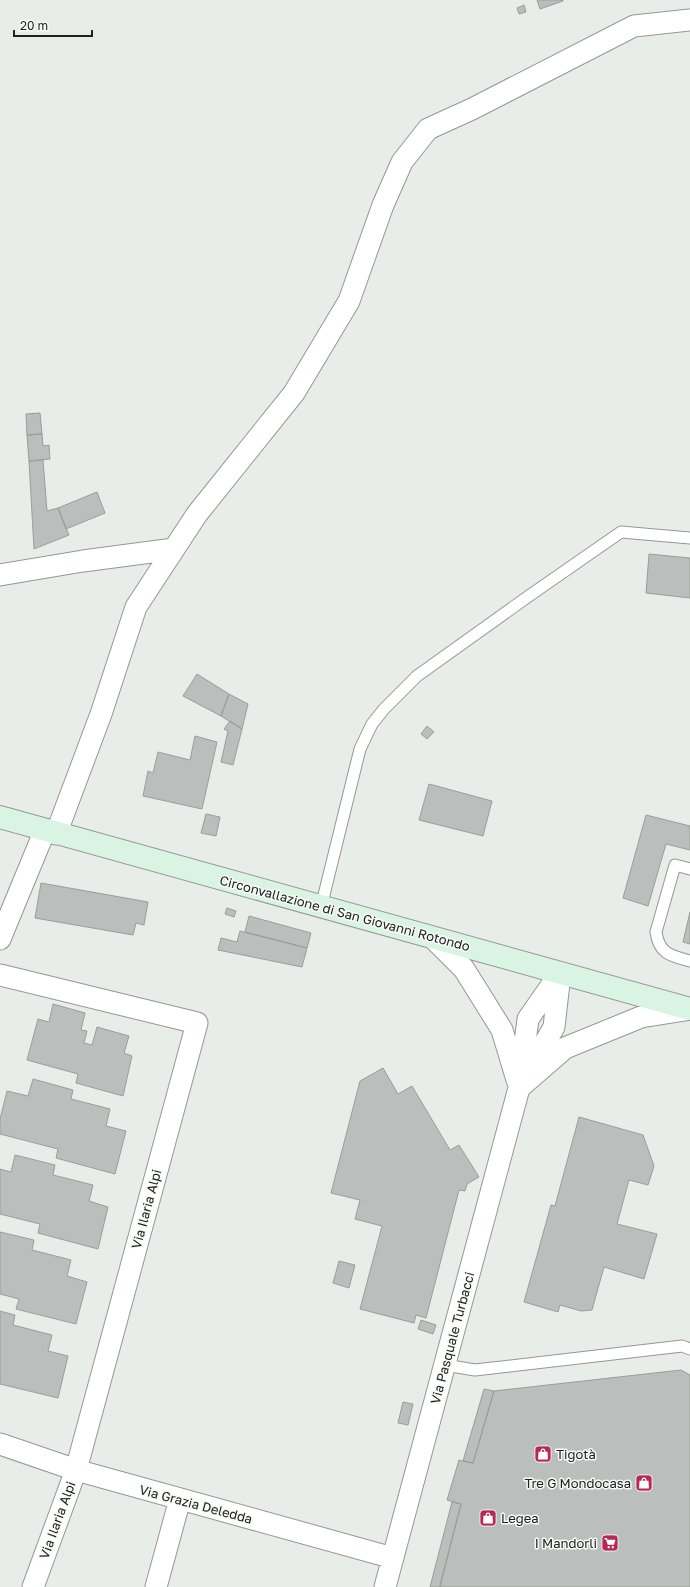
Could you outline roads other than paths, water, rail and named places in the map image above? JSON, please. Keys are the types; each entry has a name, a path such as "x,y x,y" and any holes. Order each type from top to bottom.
{"main road":[{"name":"Circonvallazione di San Giovanni Rotondo","path":"0,817 690,1009"}],"street":[{"path":"0,939 50,832 101,714 136,608 197,514 298,386 349,301 384,205 402,162 428,128 472,109 634,26 690,20"},
{"path":"0,575 83,561 174,549"},
{"path":"433,938 464,969 502,1030 519,1088 565,1048 641,1017 690,1009"},
{"name":"Via Pasquale Turbacci","path":"385,1587 519,1088 554,1027 560,973"},
{"name":"Via Ilaria Alpi","path":"0,975 196,1023 76,1470 32,1587"},
{"name":"Via Grazia Deledda","path":"0,1444 76,1470 393,1558"},
{"path":"156,1587 180,1499"}],"lane":[{"path":"321,907 360,749 372,724 384,709 417,676 620,532 690,538"},
{"path":"690,868 675,865 656,932 657,941 662,950 672,956 690,961"},
{"path":"445,1365 476,1370 682,1346 690,1349"}],"place":[{"name":"Tigotà","path":"543,1454"},
{"name":"Tre G Mondocasa","path":"644,1483"},
{"name":"Legea","path":"488,1518"},
{"name":"I Mandorli","path":"610,1543"}]}
